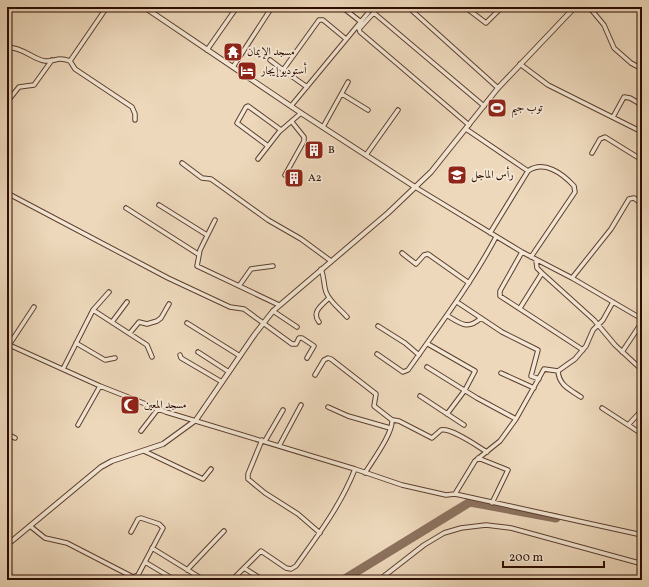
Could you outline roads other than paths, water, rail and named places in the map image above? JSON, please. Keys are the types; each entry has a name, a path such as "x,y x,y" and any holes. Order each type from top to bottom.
{"street":[{"path":"70,61 108,7"},
{"path":"144,7 301,113 415,187 496,237 536,260 572,278 642,319"},
{"path":"207,50 237,7"},
{"path":"233,67 272,7"},
{"path":"342,7 361,22"},
{"path":"379,7 359,29 360,32 467,127 528,171"},
{"path":"408,7 498,88"},
{"path":"465,7 486,24 502,7"},
{"path":"7,545 101,467 119,459 163,444 196,420 263,322 273,311 415,187 439,163 498,88 575,7"},
{"path":"589,7 604,26 614,48 631,63 642,69"},
{"path":"637,7 642,14"},
{"path":"291,106 368,13"},
{"path":"374,13 484,106"},
{"path":"283,70 320,19 324,20 346,39"},
{"path":"7,47 22,49 44,61 60,58 70,61 75,68 129,104 135,111 135,120"},
{"path":"7,102 19,87 34,85 52,60"},
{"path":"270,60 307,87"},
{"path":"520,64 548,85 642,132"},
{"path":"323,127 348,82"},
{"path":"342,94 368,110"},
{"path":"613,117 624,97 630,98 642,105"},
{"path":"268,146 237,123 246,107 248,106 281,130"},
{"path":"366,155 398,110"},
{"path":"258,159 281,130 301,113"},
{"path":"285,175 304,141 304,137 292,122"},
{"path":"592,153 600,139 605,137 642,160"},
{"path":"182,163 202,178 212,179 272,223 301,239 331,261"},
{"path":"490,233 528,171 537,166 553,170 569,181 575,189 573,196 531,257"},
{"path":"7,193 68,223 168,278 230,307 243,308 292,344 296,344 301,338 313,346 313,349 307,358"},
{"path":"572,278 611,229 629,199 634,198 642,204"},
{"path":"159,204 207,235"},
{"path":"126,208 198,254"},
{"path":"215,220 198,254 196,264 198,268 279,305"},
{"path":"377,354 405,372 448,316 496,237"},
{"path":"522,252 500,293 502,298 520,308 583,350"},
{"path":"402,253 416,264 424,255 428,254 469,283"},
{"path":"536,260 538,268 542,273 599,325 622,352 642,370"},
{"path":"240,286 251,269 273,266"},
{"path":"321,270 325,279 325,290 329,298 347,317"},
{"path":"520,308 542,273"},
{"path":"63,369 93,310 109,292"},
{"path":"319,322 316,317 316,312 329,298"},
{"path":"112,322 127,302"},
{"path":"457,302 502,332 538,350 531,376 539,379"},
{"path":"558,371 583,350 589,342 593,330 599,325 613,302"},
{"path":"130,333 139,322 147,324 159,320 169,304"},
{"path":"34,307 8,344 100,386 158,409 355,468 402,485 451,496 455,494 642,535"},
{"path":"93,310 130,333 149,347 152,357"},
{"path":"273,311 297,327"},
{"path":"448,316 465,326 471,326 482,318"},
{"path":"622,352 642,322"},
{"path":"187,323 240,356"},
{"path":"378,326 405,343 419,355"},
{"path":"76,343 105,360 115,358"},
{"path":"428,344 446,356 474,369 475,374 447,414"},
{"path":"198,352 229,372"},
{"path":"180,355 181,358 222,382"},
{"path":"315,375 324,360 328,358 331,359 375,393 377,396 374,406 392,420 399,421 432,438 441,430 446,430 467,439 487,452"},
{"path":"427,367 516,419"},
{"path":"455,494 468,471 478,458 500,441 516,419 545,368 558,371"},
{"path":"558,371 559,380 563,385 581,397"},
{"path":"502,373 534,388"},
{"path":"78,425 100,386"},
{"path":"420,396 464,425"},
{"path":"279,446 301,405"},
{"path":"328,407 348,416 390,428"},
{"path":"602,408 629,424 642,434"},
{"path":"141,431 158,409"},
{"path":"283,410 263,441 248,474 248,479 265,493 298,514 320,534"},
{"path":"629,424 642,410"},
{"path":"365,472 390,428 392,420"},
{"path":"7,434 14,438"},
{"path":"144,451 203,479 211,469"},
{"path":"478,458 508,470 492,503"},
{"path":"232,580 261,551 286,568 293,568 320,534 346,489 355,468"},
{"path":"30,526 44,538 67,543 132,578 138,575 163,528 162,526 140,518 131,532"},
{"path":"379,580 424,545 444,533 462,528 486,525 511,528 639,563"},
{"path":"187,570 224,531"},
{"path":"152,548 204,580"},
{"path":"145,562 175,580"},
{"path":"244,568 263,580"}],"place":[{"name":"مسجد الإيمان","path":"233,52"},
{"name":"أستوديو إيجار","path":"247,71"},
{"name":"توب جيم","path":"497,108"},
{"name":"B","path":"314,150"},
{"name":"رأس الماجل","path":"457,175"},
{"name":"A2","path":"294,178"},
{"name":"مسجد المعين","path":"130,405"}]}
